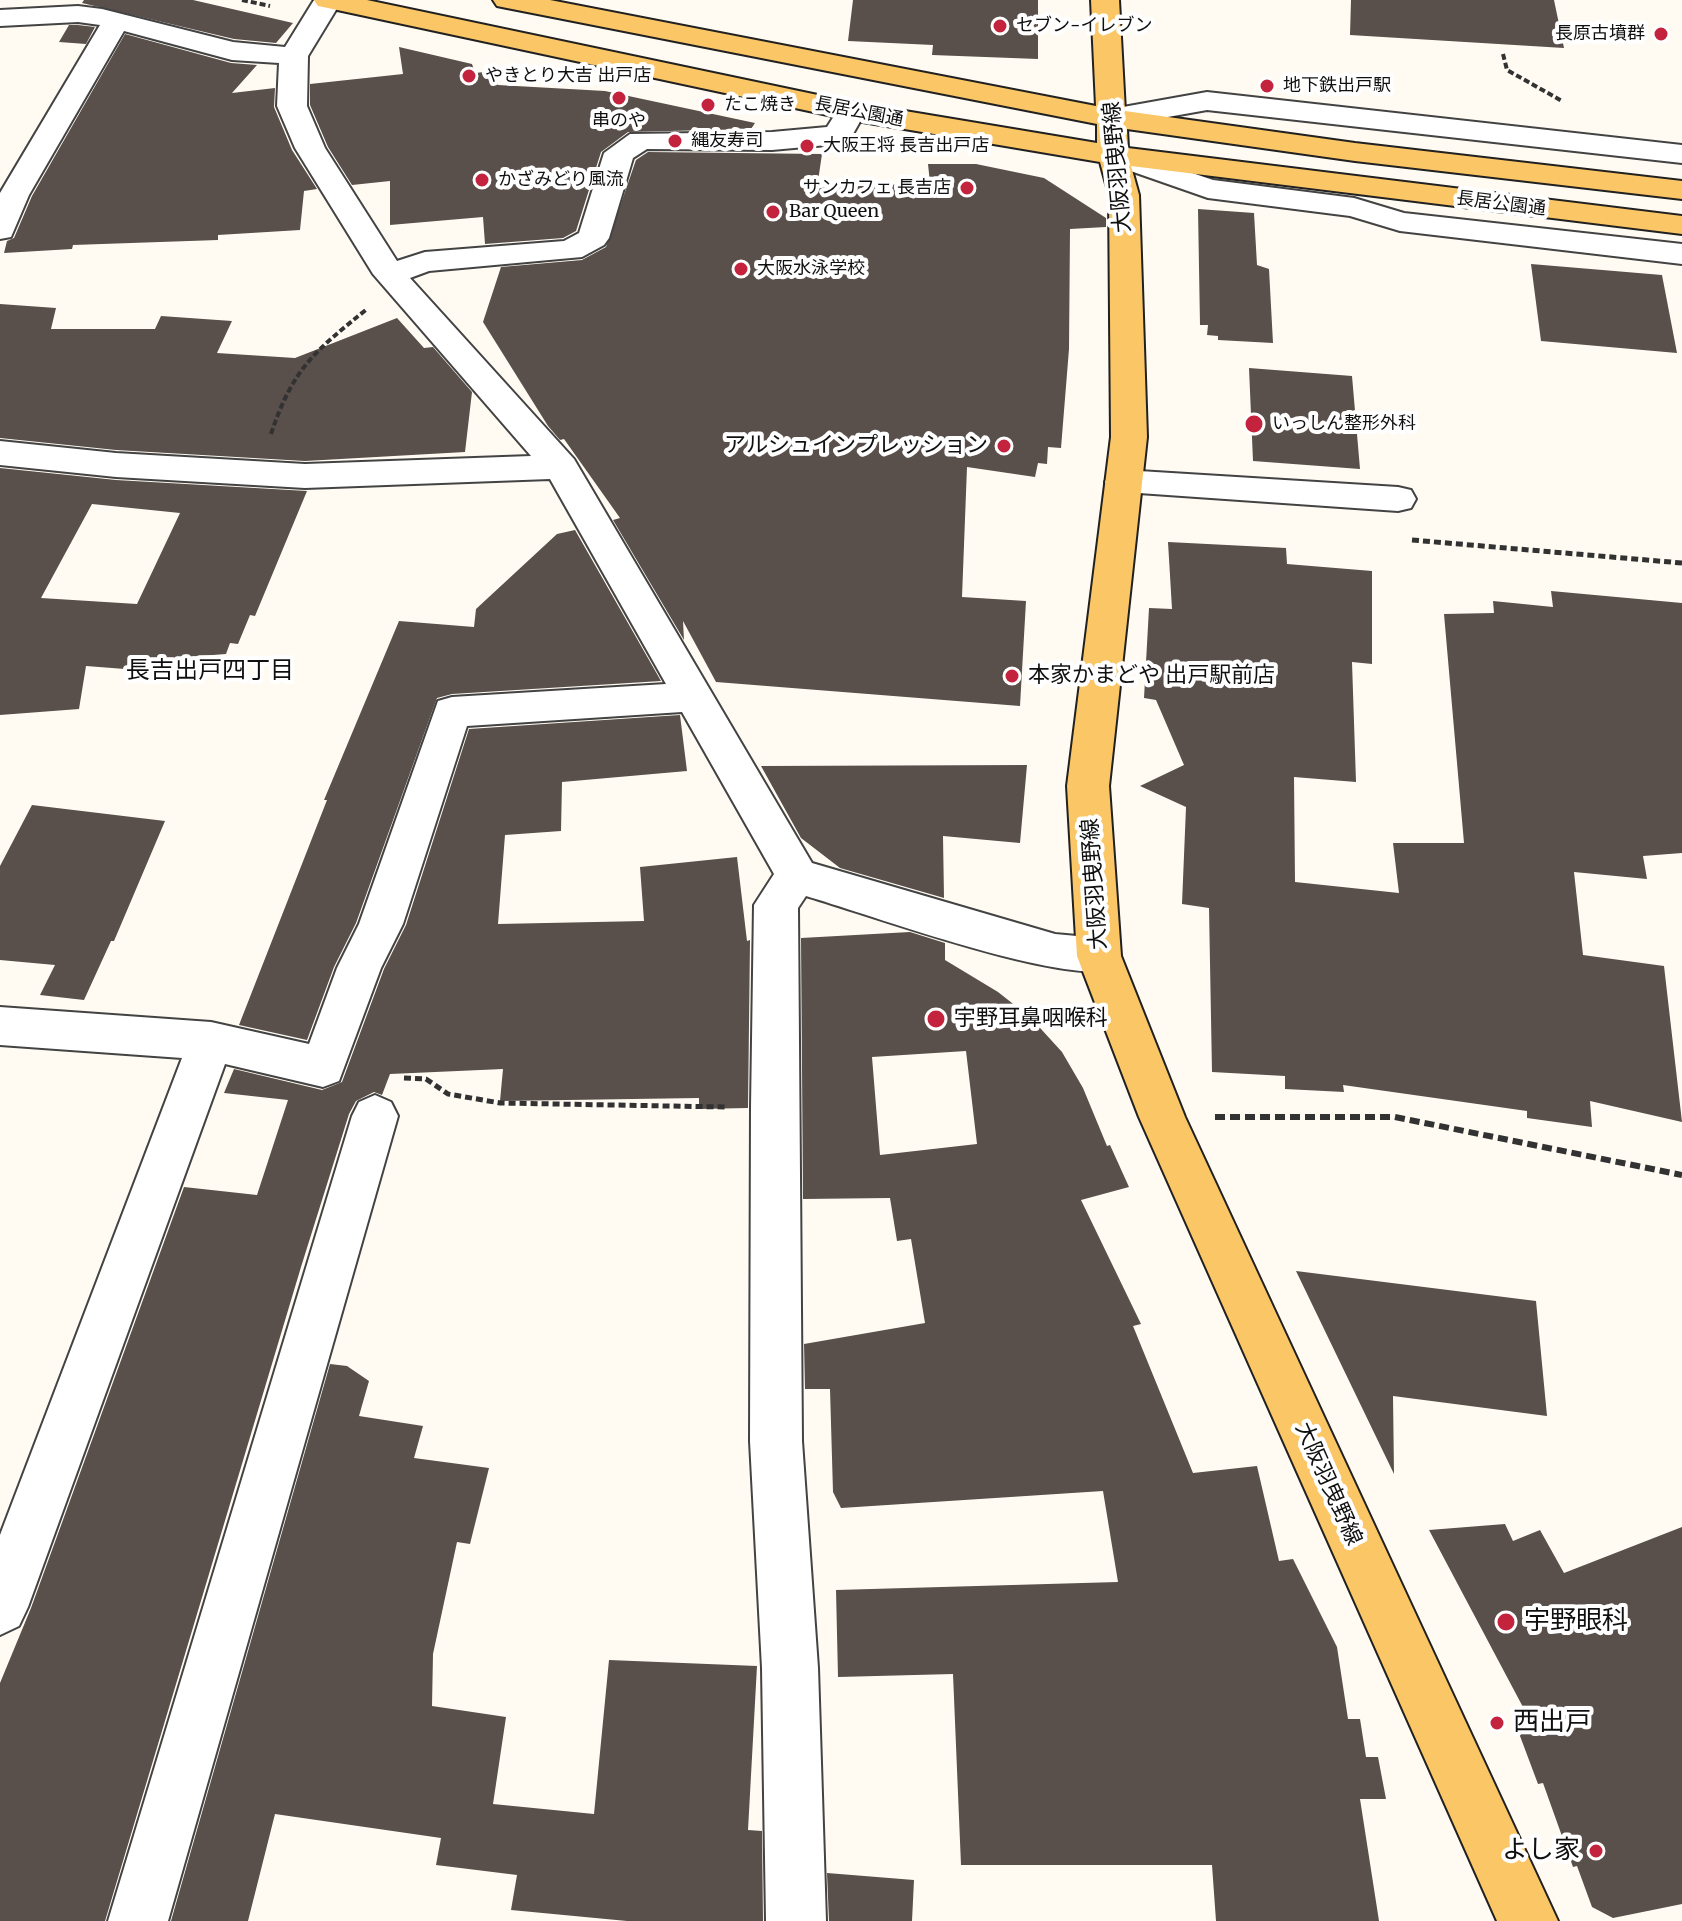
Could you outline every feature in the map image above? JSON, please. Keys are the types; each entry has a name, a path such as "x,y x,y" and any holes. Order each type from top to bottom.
{"main road":[{"name":"長居公園通","path":"328,0 851,111 1113,155 1682,225"},
{"name":"長居公園通","path":"507,0 1112,118 1355,152 1682,190"},
{"name":"大阪羽曳野線","path":"1105,0 1113,155 1124,195 1129,437 1088,786 1099,956 1162,1117 1528,1921"}],"street":[{"path":"328,0 294,56 292,106 310,148 393,279 561,467 797,876 1055,952 1099,956"},
{"path":"0,18 78,14 232,51 294,56"},
{"path":"0,230 14,195 116,21"},
{"path":"1112,118 1207,101 1679,158"},
{"path":"393,279 425,262 571,250 593,238 619,153 641,140 772,141 838,135 851,111"},
{"path":"1113,155 1208,189 1354,207 1400,222 1682,254"},
{"path":"0,453 305,476 561,467"},
{"path":"1123,482 1398,499"},
{"path":"0,1026 211,1041 323,1067 359,968 381,924 452,712 694,697"},
{"path":"796,1921 790,1668 776,1441 774,1107 776,905 797,876"},
{"path":"0,1607 211,1041"},
{"path":"138,1921 375,1116"}],"path":[{"path":"242,0 270,6"},
{"path":"1503,54 1507,70 1575,109"},
{"path":"259,473 280,407 309,356 393,279"},
{"path":"323,1067 356,1075 426,1079 448,1094 500,1103 774,1107"},
{"path":"1162,1117 1395,1117 1682,1175"}],"building":[{"path":"84,0 193,0 293,23 276,43 234,39 82,3"},
{"path":"853,0 1038,0 1038,59 932,55 933,45 848,41"},
{"path":"1351,0 1554,0 1564,48 1350,35"},
{"path":"69,25 95,27 86,44 59,42"},
{"path":"125,34 231,63 257,65 232,93 275,88 274,107 292,150 317,189 304,191 300,230 218,235 218,240 73,245 72,249 4,253 7,241 14,238 32,196"},
{"path":"399,47 472,64 475,73 494,71 498,85 605,91 755,123 751,129 628,132 601,152 576,231 563,238 485,244 483,217 390,225 390,181 352,185 328,147 310,105 310,84 403,74"},
{"path":"648,152 822,154 817,188 930,183 928,164 976,164 1044,178 1106,218 1106,227 1070,229 1069,349 1061,448 1048,447 1047,464 1038,463 1035,477 967,467 962,597 1026,601 1020,706 716,682 683,621 684,640 613,520 620,518 564,439 560,440 548,426 483,322 501,267 582,260 606,247 636,160"},
{"path":"1198,209 1254,213 1257,265 1269,269 1273,343 1218,340 1218,336 1207,335 1208,325 1200,325"},
{"path":"1531,264 1662,275 1677,353 1541,341"},
{"path":"0,304 56,308 51,329 155,329 161,316 232,321 217,353 295,358 397,318 424,348 433,347 472,392 465,452 305,461 116,450 0,438"},
{"path":"1249,368 1352,376 1360,469 1253,461"},
{"path":"0,468 116,480 307,491 255,616 250,615 238,644 230,643 226,654 187,657 184,664 130,660 125,669 86,666 79,709 0,715","holes":["92,504 180,513 137,604 41,598"]},
{"path":"575,530 661,681 452,694 437,698 356,923 334,967 307,1040 239,1025 327,800 324,800 399,621 474,627 476,609 557,534"},
{"path":"1168,542 1286,548 1287,564 1372,571 1372,664 1352,662 1356,782 1294,777 1295,882 1399,893 1393,843 1464,843 1444,614 1494,613 1493,601 1553,607 1551,591 1682,603 1682,853 1643,856 1647,879 1574,872 1583,955 1664,966 1682,1122 1590,1101 1592,1127 1527,1118 1527,1111 1343,1085 1344,1092 1285,1089 1285,1076 1212,1072 1209,908 1182,904 1186,807 1140,786 1184,765 1156,700 1144,698 1149,608 1172,609"},
{"path":"680,715 687,771 562,782 561,831 505,835 498,924 644,921 640,867 737,857 747,941 750,940 748,1108 699,1109 699,1098 500,1101 503,1069 390,1074 382,1095 374,1092 356,1101 349,1114 301,1267 105,1921 0,1921 0,1683 31,1608 184,1187 257,1195 288,1100 224,1093 234,1069 322,1090 342,1082 384,969 406,925 469,729"},
{"path":"1027,765 1020,843 943,836 944,898 840,868 801,838 761,766"},
{"path":"32,805 165,821 114,941 111,941 84,1000 40,995 55,965 0,960 0,866"},
{"path":"910,932 945,943 945,960 998,992 1031,1018 1062,1052 1083,1088 1107,1146 1110,1145 1129,1187 1081,1200 1141,1324 1133,1326 1193,1473 1257,1466 1279,1561 1293,1559 1337,1647 1348,1719 1360,1719 1366,1757 1378,1757 1386,1799 1360,1799 1379,1921 1216,1921 1212,1865 961,1865 953,1674 838,1677 836,1590 1118,1582 1103,1491 841,1508 833,1492 830,1389 805,1389 804,1344 925,1323 911,1239 897,1241 890,1198 803,1199 801,938","holes":["966,1051 977,1144 880,1155 872,1057"]},
{"path":"1296,1271 1536,1301 1547,1416 1393,1396 1394,1474"},
{"path":"330,1364 347,1366 369,1381 359,1416 423,1426 414,1458 489,1468 470,1544 457,1542 433,1654 432,1706 506,1717 493,1804 594,1814 609,1660 757,1666 748,1830 762,1831 763,1921 627,1921 511,1910 517,1875 436,1865 441,1838 275,1814 248,1921 171,1921"},
{"path":"1505,1524 1513,1541 1540,1530 1564,1573 1682,1527 1682,1904 1613,1918 1592,1907 1577,1866 1573,1867 1543,1783 1538,1784 1511,1712 1524,1709 1429,1530"},
{"path":"827,1873 914,1880 912,1921 829,1921"}],"place":[{"name":"セブン-イレブン","path":"1000,26"},
{"name":"長原古墳群","path":"1661,34"},
{"name":"やきとり大吉 出戸店","path":"469,76"},
{"name":"地下鉄出戸駅","path":"1267,86"},
{"name":"串のや","path":"619,98"},
{"name":"たこ焼き","path":"708,105"},
{"name":"縄友寿司","path":"675,141"},
{"name":"大阪王将 長吉出戸店","path":"807,146"},
{"name":"かざみどり風流","path":"482,180"},
{"name":"サンカフェ 長吉店","path":"967,188"},
{"name":"Bar Queen","path":"773,212"},
{"name":"大阪水泳学校","path":"741,269"},
{"name":"いっしん整形外科","path":"1254,424"},
{"name":"アルシュインプレッション","path":"1004,446"},
{"name":"本家かまどや 出戸駅前店","path":"1012,676"},
{"name":"宇野耳鼻咽喉科","path":"936,1019"},
{"name":"宇野眼科","path":"1506,1622"},
{"name":"西出戸","path":"1497,1723"},
{"name":"よし家","path":"1596,1851"}],"district":[{"name":"長吉出戸四丁目","path":"210,671"}]}
